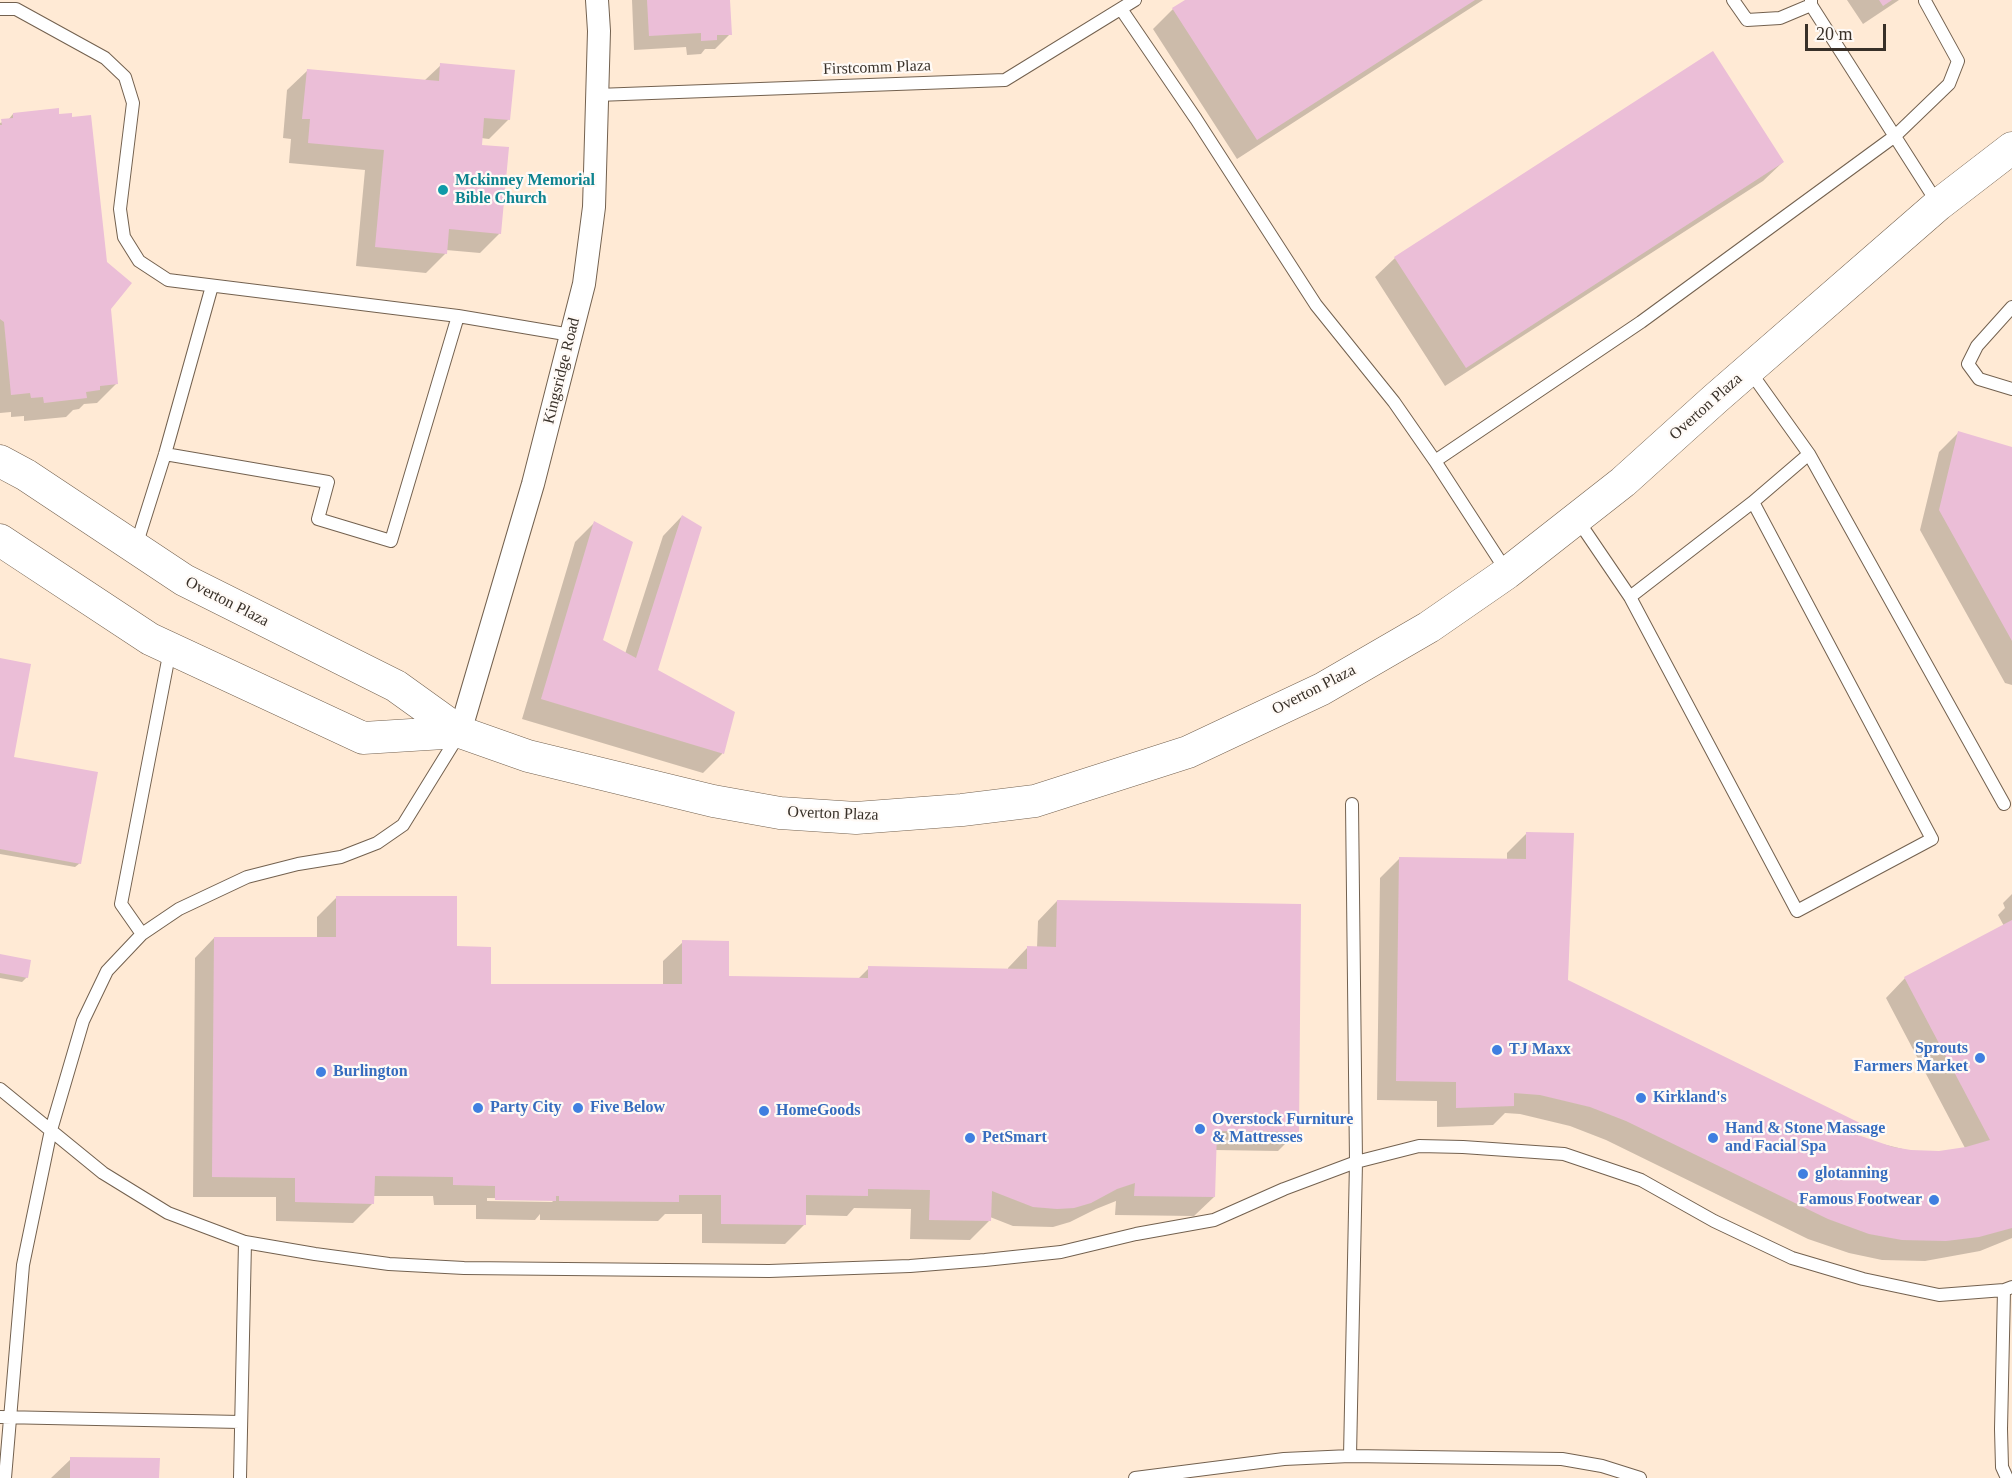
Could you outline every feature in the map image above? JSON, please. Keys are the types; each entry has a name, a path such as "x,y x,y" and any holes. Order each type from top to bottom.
{"street":[{"name":"Kingsridge Road","path":"460,732 533,484 584,284 594,207 599,31 597,0"},
{"name":"Overton Plaza","path":"0,461 26,475 184,580 396,686 460,732 528,756 713,801 780,813 856,818 962,810 1035,801 1188,752 1322,689 1429,627 1507,573 1623,482 1938,205 2012,148"},
{"name":"Overton Plaza","path":"0,540 170,650 363,738 460,732"}],"lane":[{"name":"Firstcomm Plaza","path":"597,95 1005,80 1135,0"},
{"path":"1733,0 1747,20 1780,18 1811,2 1938,205"},
{"path":"1435,461 1641,322 1895,136 1949,84 1958,61 1925,1"},
{"path":"0,9 16,9 105,58 125,77 133,103 120,209 124,237 139,261 168,280 458,316 571,335"},
{"path":"1121,9 1196,119 1316,305 1394,402 1507,573"},
{"path":"135,548 165,454 212,286"},
{"path":"2012,307 1977,345 1968,364 1979,379 2012,389"},
{"path":"165,454 328,482 318,519 392,541 458,316"},
{"path":"1749,369 1809,454 2004,804"},
{"path":"1630,597 1753,502 1809,454"},
{"path":"1577,518 1630,597 1797,911 1932,839 1753,502"},
{"path":"142,934 121,904 170,650"},
{"path":"5,1478 4,1418 23,1265 51,1130 82,1021 107,971 142,934 178,909 247,877 298,864 341,857 378,843 403,825 460,732"},
{"path":"1350,1456 1356,1162 1352,804"},
{"path":"0,1089 103,1173 168,1213 245,1242 389,1264 464,1268 769,1271 910,1266 1061,1252 1136,1234 1214,1220 1284,1189 1356,1162 1419,1146 1490,1148 1564,1154 1641,1180 1714,1221 1802,1261 1863,1279 1939,1295 2008,1288 2002,1448 2002,1467 2007,1478"},
{"path":"240,1478 245,1242"},
{"path":"4,1418 240,1422"},
{"path":"1135,1478 1284,1459 1350,1456 1562,1459 1602,1466 1640,1478"}],"building":[{"path":"647,0 730,0 732,35 717,35 717,40 701,41 701,33 649,36"},
{"path":"1185,0 1475,0 1257,140 1172,8"},
{"path":"1879,0 1892,0 1883,6"},
{"path":"1713,51 1784,162 1466,368 1394,257"},
{"name":"Mckinney Memorial Bible Church","path":"440,63 515,70 510,120 484,118 482,145 509,147 501,234 449,229 447,254 375,247 384,150 308,143 310,119 302,119 307,69 439,81"},
{"path":"59,108 59,114 72,113 72,117 91,115 107,262 132,283 111,309 118,384 100,386 100,390 86,392 87,398 44,403 43,397 31,398 30,393 11,395 4,322 0,319 0,125 2,125 1,119 13,118 13,113"},
{"path":"1958,431 2012,447 2012,641 1939,510"},
{"path":"682,515 702,527 658,670 735,712 724,754 541,699 594,521 633,542 603,640 636,658"},
{"path":"0,658 31,664 14,757 98,772 81,864 0,849"},
{"path":"1526,832 1574,833 1568,980 1862,1124 1858,1135 1893,1147 1939,1151 1990,1140 1904,977 2012,920 2012,1228 1979,1237 1946,1241 1902,1240 1869,1234 1828,1219 1626,1121 1590,1107 1540,1095 1514,1093 1514,1106 1456,1108 1456,1082 1396,1081 1399,857 1526,859"},
{"path":"336,896 457,896 457,946 491,947 491,984 682,984 682,940 729,941 729,976 868,978 868,966 1027,969 1027,946 1056,947 1057,900 1301,904 1299,1132 1217,1131 1215,1197 1134,1196 1135,1183 1117,1189 1091,1203 1074,1208 1057,1209 1033,1207 992,1191 991,1221 929,1220 930,1190 868,1189 868,1196 806,1195 806,1225 721,1224 721,1195 679,1195 679,1202 559,1201 559,1196 556,1196 556,1201 495,1200 495,1186 453,1185 453,1177 375,1176 374,1204 295,1202 295,1178 212,1177 214,937 336,937"},
{"path":"0,954 31,960 28,978 0,973"},
{"path":"70,1457 160,1458 159,1478 70,1478"}],"place":[{"name":"Mckinney Memorial Bible Church","path":"443,190"},
{"name":"TJ Maxx","path":"1497,1050"},
{"name":"Sprouts Farmers Market","path":"1980,1058"},
{"name":"Burlington","path":"321,1072"},
{"name":"Kirkland's","path":"1641,1098"},
{"name":"Party City","path":"478,1108"},
{"name":"Five Below","path":"578,1108"},
{"name":"HomeGoods","path":"764,1111"},
{"name":"Overstock Furniture & Mattresses","path":"1200,1129"},
{"name":"PetSmart","path":"970,1138"},
{"name":"Hand & Stone Massage and Facial Spa","path":"1713,1138"},
{"name":"glotanning","path":"1803,1174"},
{"name":"Famous Footwear","path":"1934,1200"}]}
